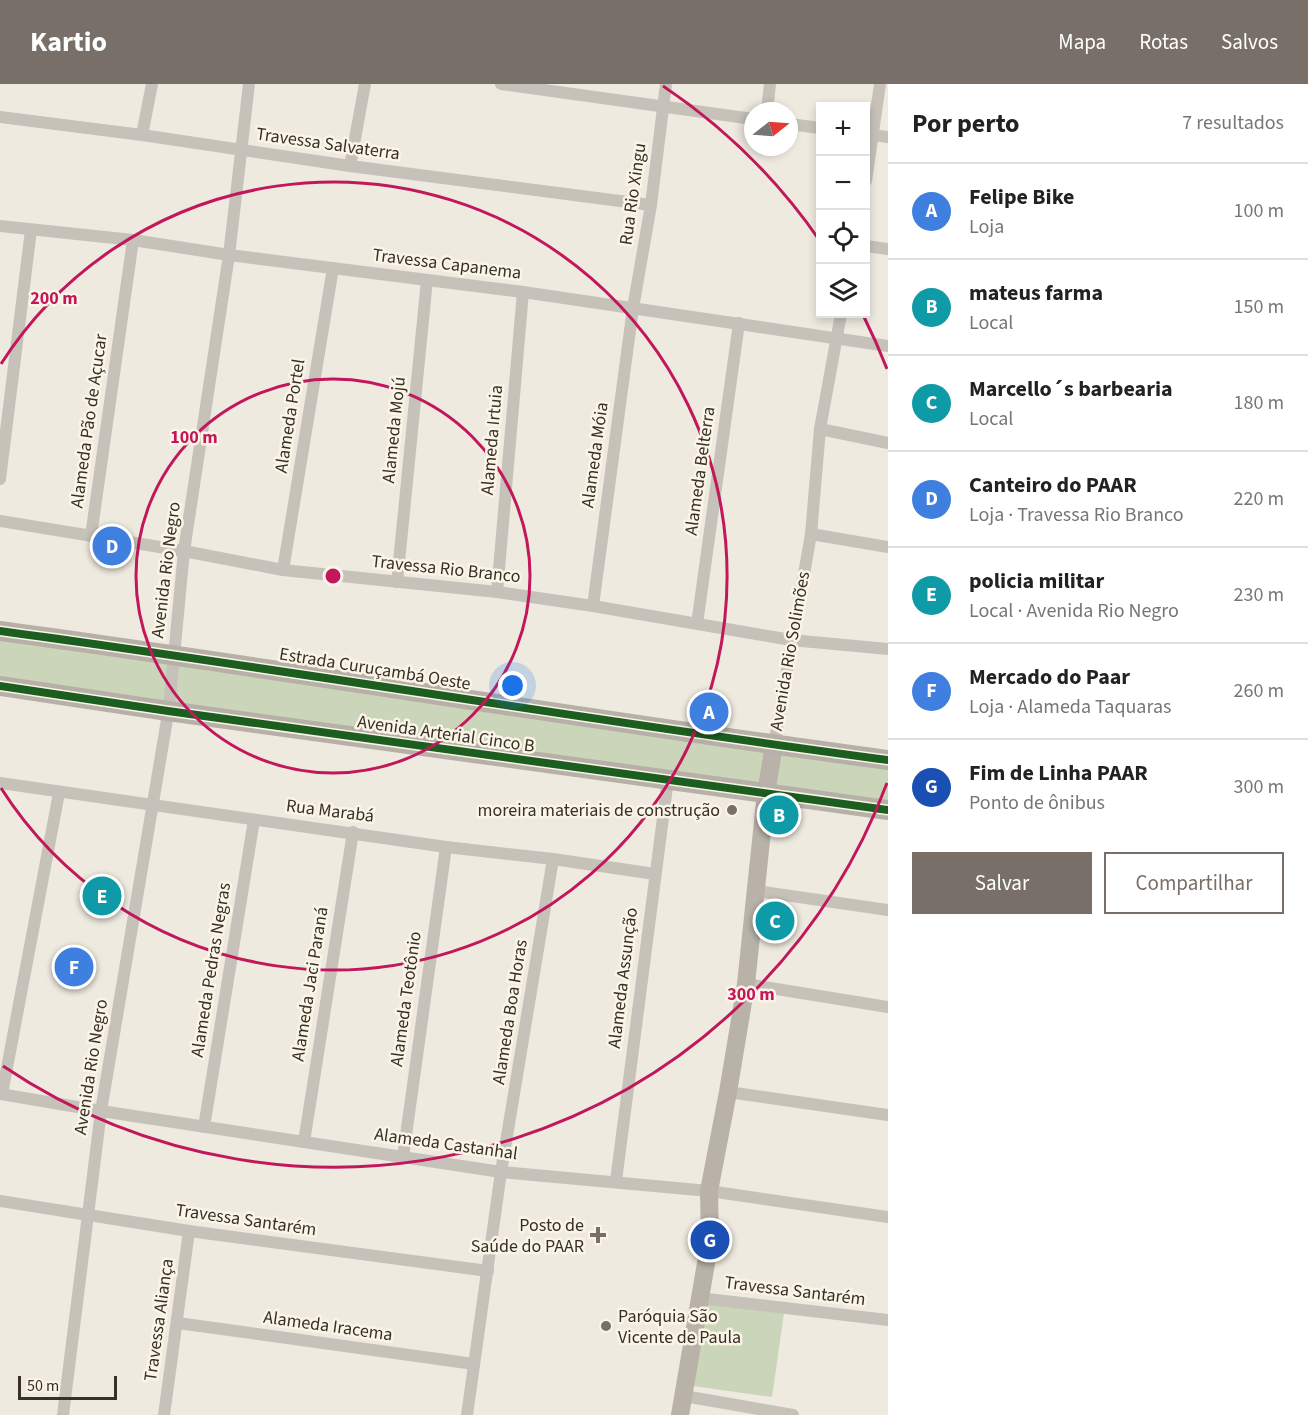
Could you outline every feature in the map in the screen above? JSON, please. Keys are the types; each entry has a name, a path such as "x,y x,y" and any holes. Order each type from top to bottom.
{"main road":[{"name":"Estrada Curuçambá Oeste","path":"0,632 174,654 774,745 888,760"},
{"name":"Avenida Arterial Cinco B","path":"0,686 888,810"},
{"name":"Avenida Rio Solimões","path":"680,1415 710,1240 709,1191 746,984 766,793 774,745"}],"street":[{"path":"142,135 152,84"},
{"name":"Avenida Rio Negro","path":"63,1415 86,1214 101,1112 168,711 184,551 229,255 249,84"},
{"path":"350,166 365,84"},
{"path":"501,84 744,118"},
{"name":"Rua Rio Xingu","path":"633,309 651,205 666,84"},
{"path":"768,102 770,84"},
{"path":"880,84 870,134 888,137"},
{"name":"Travessa Salvaterra","path":"0,117 651,205"},
{"path":"798,125 816,127"},
{"name":"Travessa Capanema","path":"0,226 133,240 229,255 523,292 888,346"},
{"path":"0,479 31,230"},
{"name":"Alameda Pão de Açucar","path":"91,536 133,240"},
{"path":"870,247 888,249"},
{"name":"Alameda Portel","path":"283,570 333,268"},
{"name":"Alameda Mojú","path":"397,582 427,280"},
{"name":"Alameda Irtuia","path":"497,592 523,292"},
{"name":"Alameda Móia","path":"593,606 633,309"},
{"name":"Avenida Rio Solimões","path":"774,745 811,534 820,429 840,318"},
{"name":"Alameda Belterra","path":"697,624 739,323"},
{"path":"820,429 888,443"},
{"name":"Travessa Rio Branco","path":"0,521 184,551 283,570 497,592 791,640 888,649"},
{"path":"811,534 888,547"},
{"name":"Alameda Assunção","path":"616,1181 668,779"},
{"name":"Rua Marabá","path":"0,783 446,847 553,858 655,874"},
{"path":"1,1094 58,793"},
{"name":"Alameda Pedras Negras","path":"204,1127 254,820"},
{"name":"Alameda Jaci Paraná","path":"304,1142 352,832"},
{"name":"Alameda Teotônio","path":"403,1157 446,847"},
{"name":"Alameda Boa Horas","path":"467,1415 501,1172 553,858"},
{"path":"756,891 888,910"},
{"path":"746,984 888,1007"},
{"path":"728,1092 888,1115"},
{"name":"Alameda Castanhal","path":"1,1094 101,1112 501,1172 709,1191 888,1218"},
{"name":"Travessa Santarém","path":"0,1201 189,1231 488,1271"},
{"name":"Travessa Aliança","path":"164,1415 189,1231"},
{"name":"Travessa Santarém","path":"699,1298 888,1320"},
{"name":"Alameda Iracema","path":"178,1323 474,1364"},
{"path":"684,1396 776,1414 793,1415"}],"green space":[{"path":"0,631 888,760 888,809 0,686"},
{"path":"705,1301 784,1313 772,1397 693,1386"}],"cycle path":[{"path":"0,631 888,760"},
{"path":"0,686 888,810"}],"place":[{"name":"Canteiro do PAAR","path":"112,546"},
{"name":"Felipe Bike","path":"709,712"},
{"name":"moreira materiais de construção","path":"732,810"},
{"name":"mateus farma","path":"779,815"},
{"name":"policia militar","path":"102,896"},
{"name":"Marcello´s barbearia","path":"775,921"},
{"name":"Mercado do Paar","path":"74,967"},
{"name":"Posto de Saúde do PAAR","path":"598,1235"},
{"name":"Fim de Linha PAAR","path":"710,1240"},
{"name":"Paróquia São Vicente de Paula","path":"606,1326"}]}
